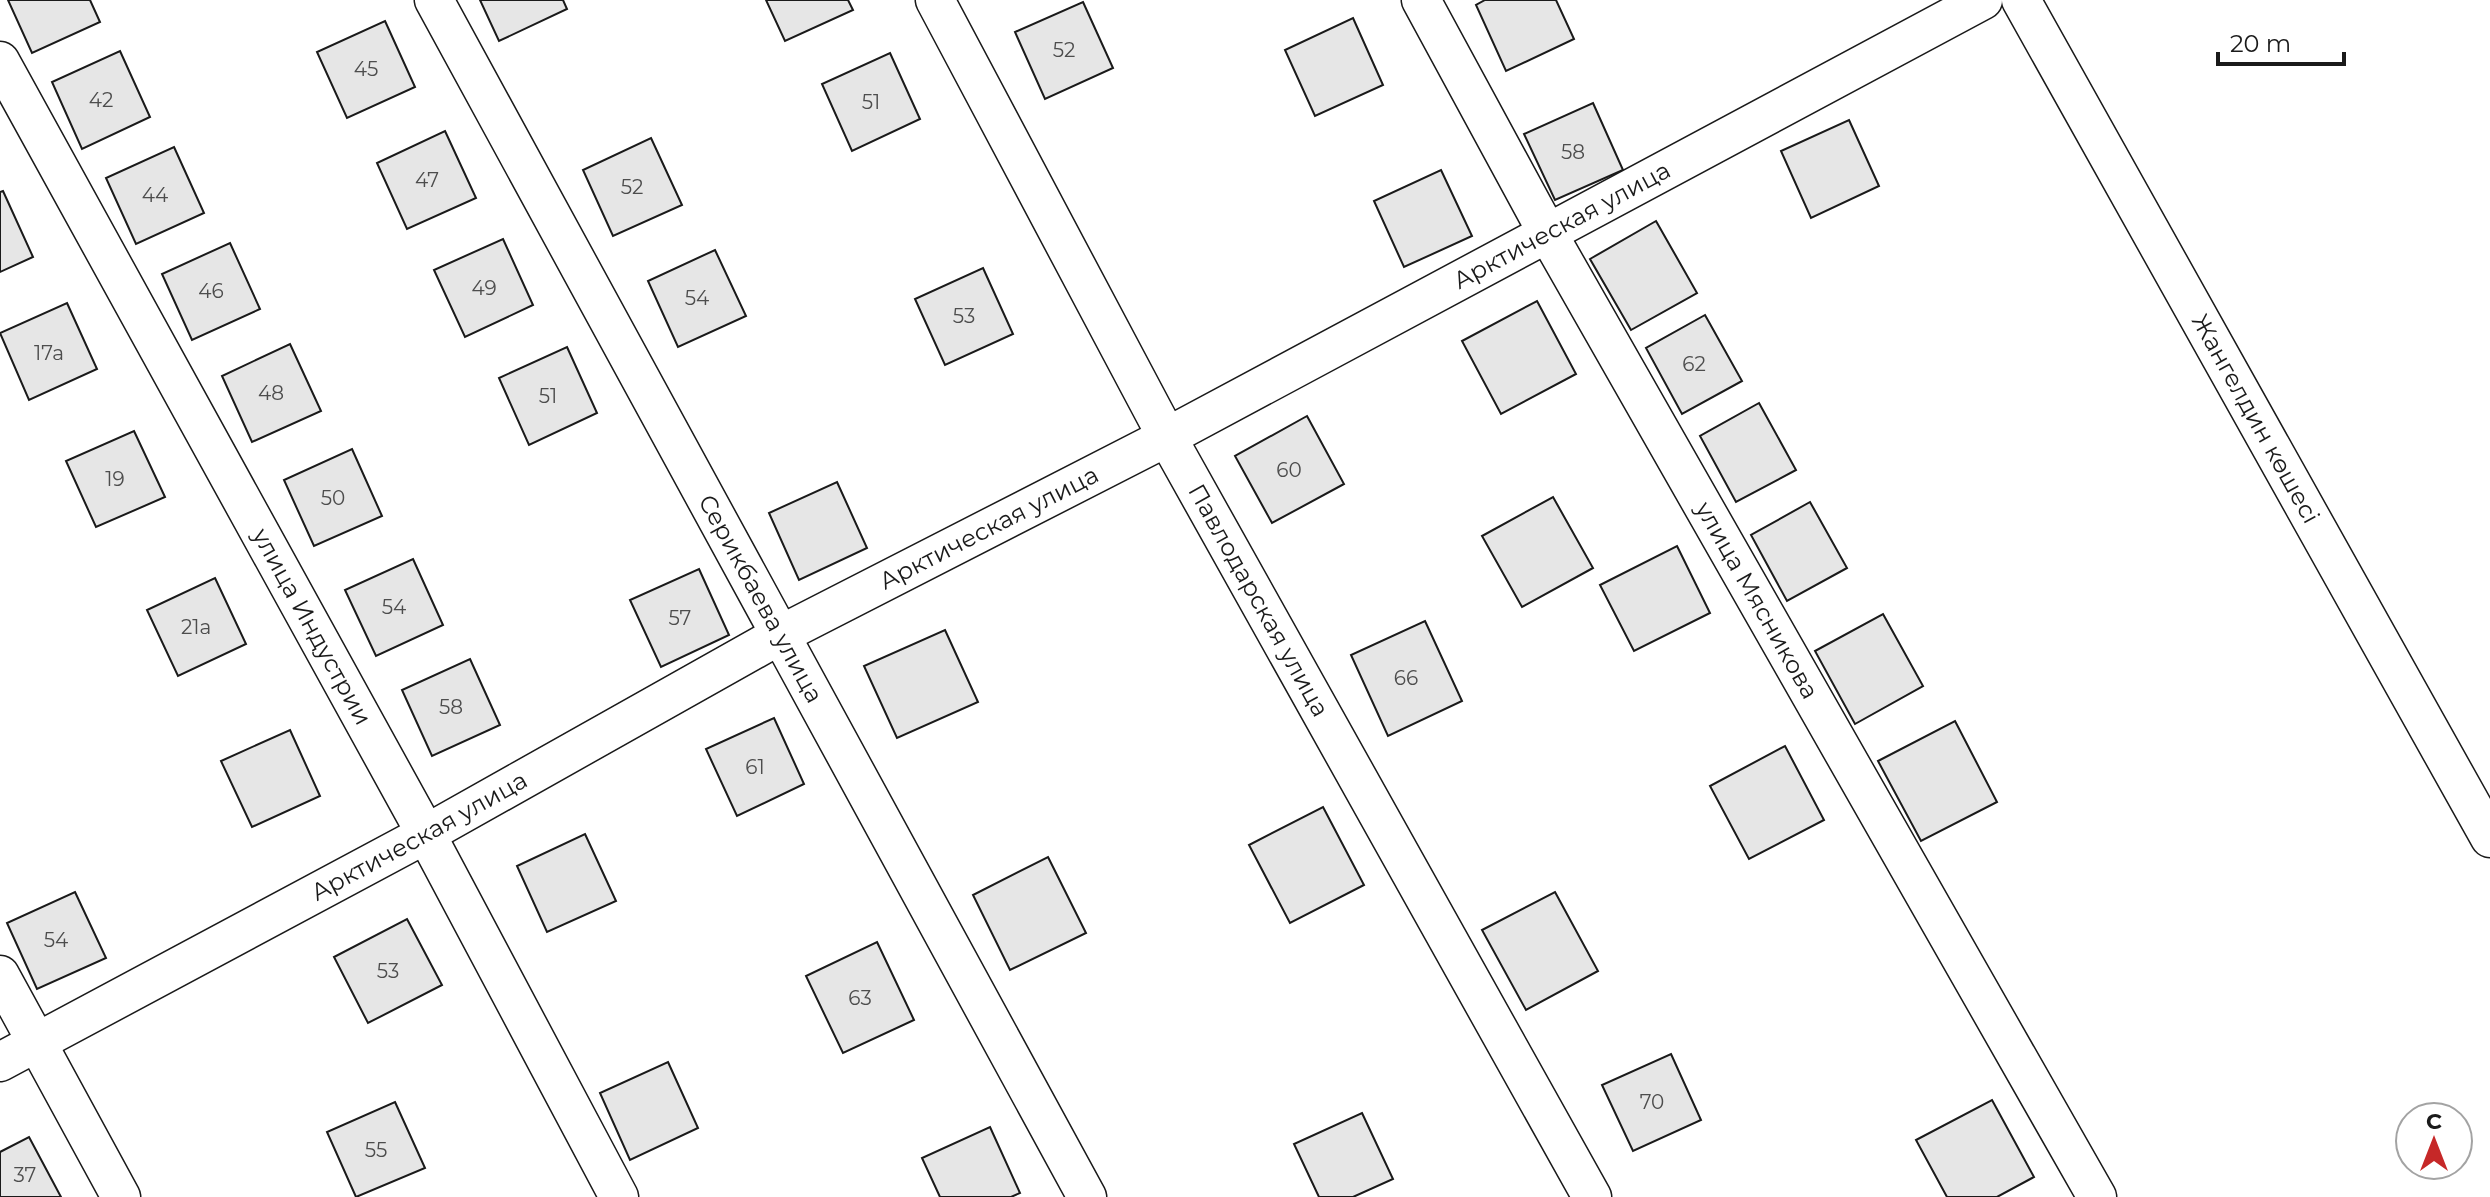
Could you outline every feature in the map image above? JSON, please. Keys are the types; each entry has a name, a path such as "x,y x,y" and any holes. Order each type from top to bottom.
{"street":[{"name":"Серикбаева улица","path":"434,0 1087,1197"},
{"name":"Павлодарская улица","path":"935,0 1167,437 1592,1197"},
{"name":"улица Мясникова","path":"1421,0 1548,234 2097,1197"},
{"name":"Арктическая улица","path":"0,1062 426,834 780,635 1167,437 1983,0"},
{"name":"Жангелдин көшесі","path":"2021,0 2490,838"},
{"name":"улица Индустрии","path":"0,61 426,834 619,1197"},
{"path":"0,975 121,1197"}],"building":[{"path":"8,0 90,0 100,22 32,53"},
{"path":"480,0 563,0 567,9 499,41"},
{"path":"766,0 848,0 853,10 785,41"},
{"path":"1485,0 1556,0 1574,39 1506,71 1476,5"},
{"path":"1083,2 1113,68 1045,99 1015,32"},
{"path":"1353,18 1383,85 1315,116 1285,50"},
{"path":"385,21 415,87 347,118 317,52"},
{"path":"120,51 150,117 82,149 52,82"},
{"path":"890,53 920,119 852,151 822,84"},
{"path":"1593,103 1623,170 1555,200 1524,134"},
{"path":"1849,120 1879,186 1811,218 1781,151"},
{"path":"445,131 476,198 407,229 377,163"},
{"path":"651,138 682,205 613,236 583,170"},
{"path":"174,147 204,213 136,244 106,178"},
{"path":"1441,170 1472,236 1404,267 1374,201"},
{"path":"3,191 33,257 0,272 0,192"},
{"path":"1656,221 1697,293 1631,330 1590,259"},
{"path":"503,239 533,305 465,337 434,270"},
{"path":"230,243 260,309 192,340 162,274"},
{"path":"715,250 746,316 678,347 648,281"},
{"path":"983,268 1013,334 945,365 915,299"},
{"path":"1537,301 1576,374 1501,414 1462,341"},
{"path":"67,303 97,369 29,400 0,333"},
{"path":"1705,315 1742,381 1682,414 1646,348"},
{"path":"290,344 321,411 252,442 222,376"},
{"path":"567,347 597,413 529,445 499,378"},
{"path":"1759,403 1796,470 1736,502 1700,436"},
{"path":"1307,416 1344,484 1272,523 1235,456"},
{"path":"134,431 165,497 96,527 66,461"},
{"path":"352,449 382,516 314,546 284,480"},
{"path":"837,482 867,548 799,580 769,513"},
{"path":"1553,497 1593,568 1522,607 1482,536"},
{"path":"1810,502 1847,568 1787,601 1751,535"},
{"path":"1677,546 1710,613 1634,651 1600,585"},
{"path":"413,559 443,625 376,656 345,590"},
{"path":"699,569 729,635 661,667 630,600"},
{"path":"215,578 246,644 178,676 147,610"},
{"path":"1883,614 1923,686 1855,724 1815,651"},
{"path":"1425,621 1462,701 1388,736 1351,655"},
{"path":"945,630 978,702 897,738 864,666"},
{"path":"470,659 500,725 432,756 402,690"},
{"path":"774,718 804,784 737,816 706,749"},
{"path":"1955,721 1997,802 1921,841 1878,761"},
{"path":"290,730 320,796 252,827 221,761"},
{"path":"1785,746 1824,820 1749,859 1710,786"},
{"path":"1323,807 1364,885 1290,923 1249,845"},
{"path":"585,834 616,901 547,932 517,866"},
{"path":"1048,857 1086,933 1010,970 973,895"},
{"path":"75,892 106,958 37,989 7,923"},
{"path":"1555,892 1598,971 1526,1010 1482,930"},
{"path":"407,919 442,985 368,1023 334,957"},
{"path":"877,942 914,1020 843,1053 806,976"},
{"path":"1671,1054 1701,1120 1633,1151 1602,1085"},
{"path":"668,1062 698,1128 630,1160 600,1093"},
{"path":"1992,1100 2034,1177 1997,1197 1947,1197 1916,1140"},
{"path":"395,1102 425,1168 356,1197 327,1132"},
{"path":"1362,1113 1393,1179 1353,1197 1319,1197 1294,1144"},
{"path":"990,1127 1020,1193 1011,1197 940,1197 922,1158"},
{"path":"29,1137 61,1197 0,1197 0,1152"}]}
